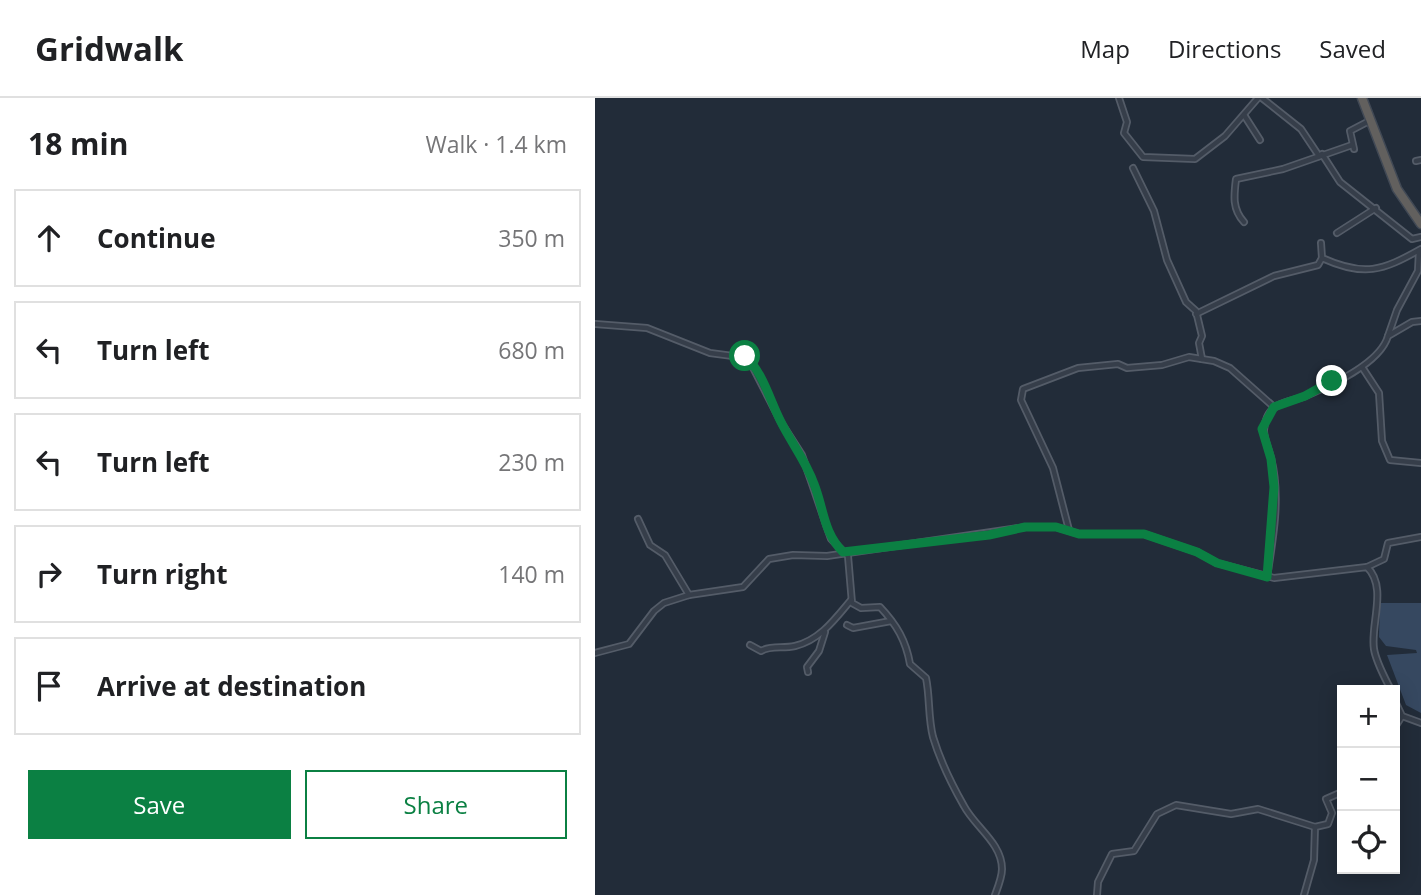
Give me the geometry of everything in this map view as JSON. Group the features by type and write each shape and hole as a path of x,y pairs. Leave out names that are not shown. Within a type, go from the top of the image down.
{"highway":[{"path":"1362,98 1397,189 1421,224"}],"street":[{"path":"1119,98 1126,122 1124,133 1143,157 1195,159 1225,136 1260,98 1301,129 1340,181 1412,239 1421,237"},
{"path":"1244,115 1260,141"},
{"path":"1244,222 1238,215 1233,198 1236,179 1283,169 1320,155 1353,147 1350,131 1372,120"},
{"path":"1133,169 1154,211 1167,260 1186,302 1196,314 1202,336 1199,343 1202,359"},
{"path":"1337,233 1376,208"},
{"path":"1196,314 1274,276 1318,265 1322,258 1321,243"},
{"path":"1322,258 1361,272 1388,265 1420,250"},
{"path":"1267,577 1274,487 1271,459 1262,429 1274,407 1305,396 1362,367 1384,349 1397,310 1417,271 1420,250"},
{"path":"1388,336 1412,322 1421,321"},
{"path":"595,324 647,328 711,353 748,358 782,424 802,455 819,496 823,520 831,539 848,556 851,599 855,607 880,607 907,643 909,664 926,678 933,736 963,806 979,832 992,840 1001,861 1002,870 995,895"},
{"path":"1069,530 1053,468 1021,400 1023,389 1078,368 1118,364 1127,368 1162,365 1189,357 1230,368 1274,407"},
{"path":"1362,367 1380,393 1382,440 1390,460 1421,463"},
{"path":"638,519 650,545 665,555 689,595"},
{"path":"595,653 629,644 654,611 664,603 689,595 743,587 769,559 989,535 1025,527 1069,530 1079,534 1144,534 1197,552 1217,563 1267,577 1285,579 1325,570 1367,568 1384,559 1388,543 1421,537"},
{"path":"1367,568 1374,578 1376,596 1374,648 1389,685"},
{"path":"808,672 807,667 819,651 825,632 851,599"},
{"path":"847,625 853,628 891,621"},
{"path":"750,645 761,652 767,648 785,648 825,632"},
{"path":"1400,712 1402,716 1421,723"},
{"path":"1097,895 1098,882 1112,853 1134,851 1157,814 1167,807 1177,805 1231,814 1258,809 1315,827 1328,824 1332,813 1326,799 1337,794"},
{"path":"1304,895 1314,860 1315,827"}],"water":[{"path":"1380,603 1421,603 1421,713 1406,705 1387,655 1417,653 1416,650 1386,646 1379,637"}],"route":[{"path":"745,356 764,385 792,442 802,455 819,496 823,520 831,539 843,552 925,544 1025,527 1056,527 1079,534 1144,534 1197,552 1217,563 1267,577 1274,516 1274,487 1271,459 1262,429 1274,407 1305,396 1332,381"}]}
